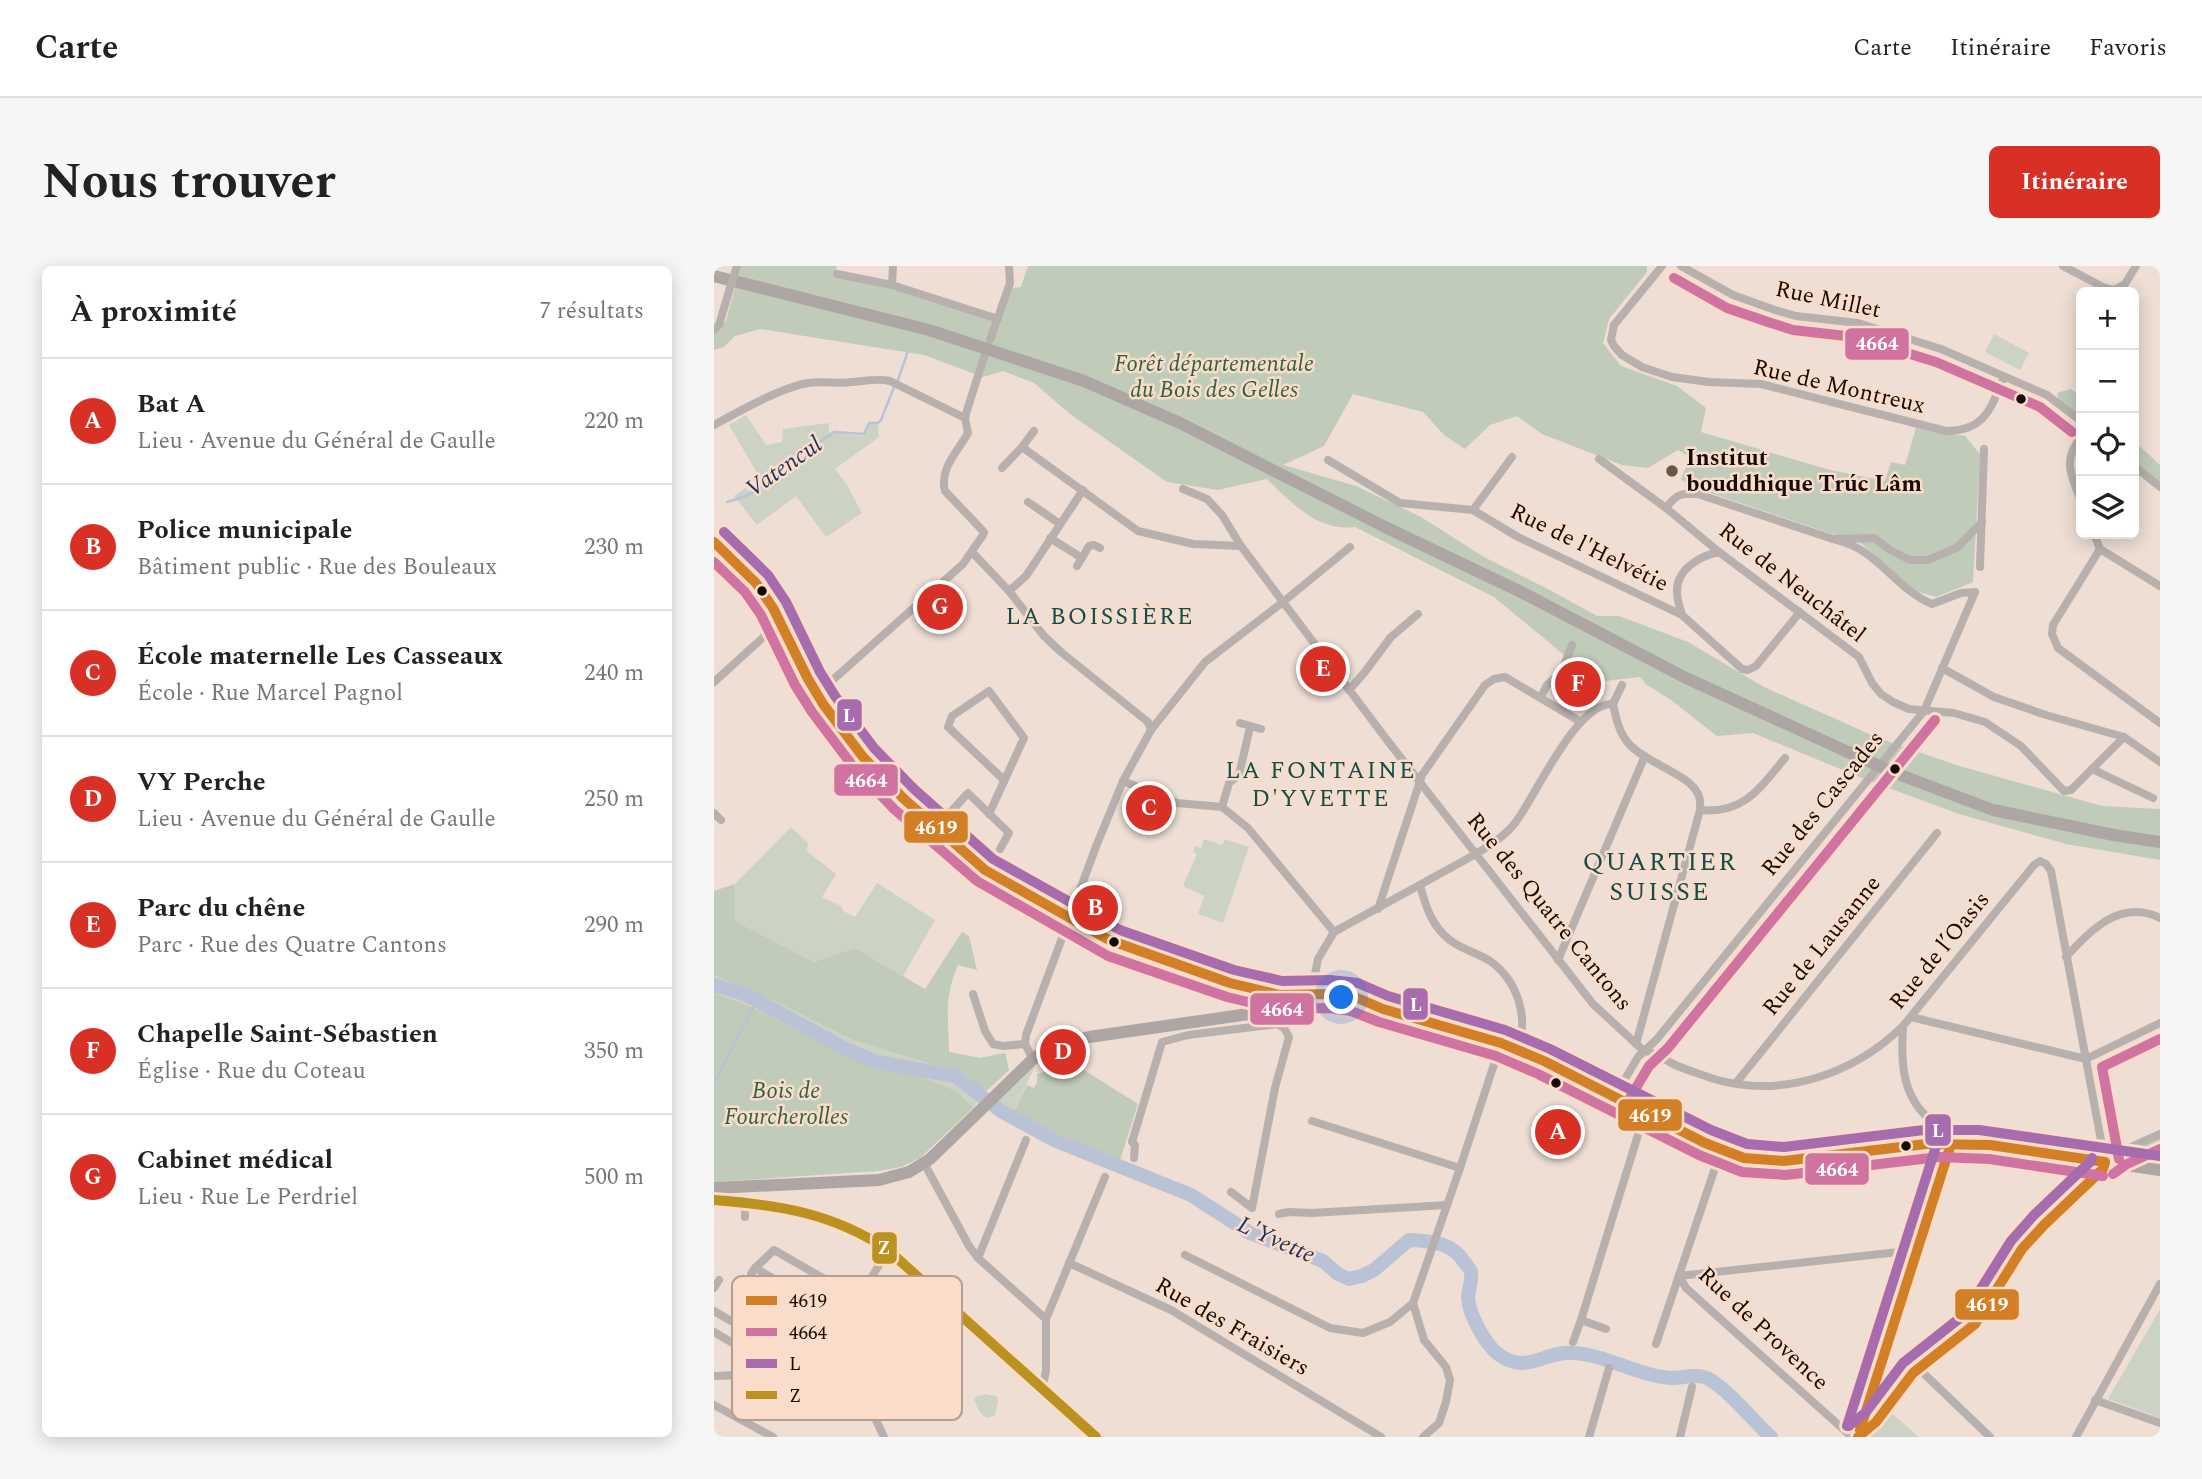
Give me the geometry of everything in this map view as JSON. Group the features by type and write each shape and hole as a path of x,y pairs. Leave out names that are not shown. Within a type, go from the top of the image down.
{"main road":[{"path":"714,276 929,330 1084,381 1180,423 1385,527 1519,591 1686,678 1895,773 1993,810 2160,842"},
{"path":"714,1188 879,1180 902,1175 924,1163 1033,1059 1045,1051 1073,1040 1187,1029 1274,1010 1289,1001 1383,1009 1500,1043 1615,1096 1721,1150 1744,1158 1784,1161 1926,1144 1990,1145 2160,1170"},
{"path":"2125,1165 2160,1177"}],"street":[{"path":"714,330 719,326 737,266"},
{"path":"892,285 893,266"},
{"path":"990,340 1010,283 1009,266"},
{"name":"Rue Millet","path":"1681,266 1732,295 1758,304 1796,316 1866,325 1941,349 2047,395 2076,417"},
{"path":"2063,266 2112,290 2126,284 2136,266"},
{"name":"Rue de Montreux","path":"1661,267 1614,325 1611,340 1622,355 1659,374 1686,380 1760,384 1946,431 1965,429 1987,415 2004,377"},
{"path":"837,274 892,285 998,319"},
{"path":"817,694 962,564 983,535 984,532 945,491 943,484 946,469 968,433 965,418 985,354"},
{"path":"714,425 799,385 880,379 890,381 965,418"},
{"path":"1002,468 1034,431"},
{"path":"2076,444 2069,464 2076,488"},
{"path":"1022,447 1128,524 1147,534 1193,544 1241,546"},
{"path":"1980,567 1984,449"},
{"path":"1473,510 1512,457"},
{"name":"Rue de Neuchâtel","path":"1599,459 1859,657 1872,683 1881,694 1893,702 1909,709 1954,713 1985,722 2021,746 2064,791 2071,790 2124,737"},
{"name":"Rue de l'Helvétie","path":"1328,460 1400,503 1473,510 1518,537 1682,615 1742,669 1748,670 1756,666 1800,612"},
{"path":"2139,470 2160,486"},
{"name":"Rue des Quatre Cantons","path":"1183,489 1207,499 1222,515 1241,546 1349,690 1558,960 1593,1004 1644,1051 1717,1080 1787,1084 1831,1074 1853,1064 1903,1026"},
{"path":"1009,591 1026,576 1083,490"},
{"path":"1666,508 1672,499 1681,494 1698,494 1833,539 1874,538 1910,560 1928,560 1958,547 1982,522"},
{"path":"1028,502 1060,524"},
{"path":"1050,538 1079,562 1089,546 1100,548"},
{"name":"Rue des Cascades","path":"1615,1096 1637,1057 1657,1039 1924,711 1975,592 1961,593 1932,604 1917,598 1864,552 1851,544 1833,539"},
{"path":"2096,539 2100,549 2160,586"},
{"path":"714,542 756,583 780,622 817,694 863,757 929,823 985,870 1120,945 1219,980 1271,993 1289,1001 1311,994 1329,994 1355,997 1383,1009"},
{"path":"1033,1059 1025,1044 1026,1035 1068,918 1123,781 1151,730 1205,662 1350,547"},
{"path":"2100,549 2053,625 2053,639 2058,648 2160,723"},
{"path":"972,552 1009,591 1044,636 1147,722 1151,730"},
{"path":"1682,615 1677,593 1679,579 1697,560 1718,552"},
{"path":"1349,690 1391,637 1418,614"},
{"path":"714,682 780,622"},
{"path":"1541,697 1547,685 1561,673 1572,645"},
{"path":"1942,668 1994,697 2124,737 2160,762"},
{"path":"1378,909 1419,782 1485,685 1494,679 1505,677 1581,722"},
{"path":"1622,685 1613,704 1617,723 1627,742 1644,758 1691,783 1700,796 1700,810 1636,1044"},
{"path":"989,814 1024,738 989,691 952,716 948,727 1004,780"},
{"path":"1311,994 1318,959 1334,932 1498,839 1526,808 1568,737 1592,711 1605,704 1613,704"},
{"path":"1240,723 1261,729"},
{"path":"1222,807 1229,783 1239,775 1250,727"},
{"path":"1558,960 1644,758"},
{"path":"1700,810 1720,812 1737,805 1757,791 1785,758"},
{"path":"2092,769 2153,798"},
{"path":"1123,781 1177,803 1222,807 1248,828 1334,932"},
{"path":"948,815 968,793 1009,833 1000,849"},
{"path":"714,813 721,820"},
{"name":"Rue de Lausanne","path":"1736,1083 1937,833"},
{"path":"985,870 994,858"},
{"name":"Rue de l’Oasis","path":"1951,1144 1947,1133 1924,1114 1912,1097 1901,1058 1903,1026 2034,865 2040,862 2046,864 2051,871 2066,957"},
{"path":"1420,885 1426,908 1443,935 1490,961 1511,984 1522,1017 1523,1029 1517,1049"},
{"path":"1856,1437 1876,1422 1919,1368 1975,1324 2022,1249 2103,1169 2105,1162 2066,957 2083,938 2104,922 2127,911 2147,912 2160,919"},
{"path":"1271,993 1274,1010"},
{"path":"973,994 985,1031 993,1044 1025,1044"},
{"path":"1911,1017 2086,1059 2160,1023"},
{"path":"1134,1158 1135,1145 1132,1142 1162,1042 1187,1029 1277,1024 1284,1028 1289,1037 1275,1088 1252,1208 1231,1192"},
{"path":"1185,1255 1330,1328 1363,1333 1390,1322 1413,1303 1500,1043"},
{"path":"1573,1342 1638,1135 1648,1114"},
{"path":"1312,1121 1460,1168"},
{"path":"2105,1162 2120,1152 2160,1134"},
{"path":"978,1258 1026,1140"},
{"path":"1856,1437 1862,1426 1951,1144"},
{"path":"1656,1344 1721,1150"},
{"path":"924,1163 978,1258 1046,1319"},
{"path":"1042,1389 1046,1371 1046,1319 1105,1177"},
{"path":"714,1200 782,1206 823,1217 866,1234 917,1276"},
{"path":"745,1202 745,1217"},
{"path":"1279,1214 1447,1205"},
{"path":"752,1276 755,1268 774,1250 819,1276"},
{"path":"872,1276 888,1250"},
{"path":"1679,1276 1917,1250"},
{"name":"Rue des Fraisiers","path":"1069,1263 1171,1310 1369,1434 1381,1437"},
{"path":"755,1268 769,1276"},
{"name":"Rue de Provence","path":"1679,1276 1686,1288 1856,1437"},
{"path":"2076,1437 2160,1283"},
{"path":"1413,1303 1424,1340 1446,1367 1450,1380 1439,1423 1423,1437"},
{"path":"714,1311 732,1322"},
{"path":"962,1316 1096,1437"},
{"path":"1581,1320 1606,1329"},
{"path":"714,1332 732,1343"},
{"path":"1589,1437 1609,1368"},
{"path":"1919,1368 1990,1437"},
{"path":"714,1376 732,1375"},
{"path":"1680,1437 1692,1387"},
{"path":"2095,1399 2160,1423"},
{"path":"714,1405 732,1415"},
{"path":"742,1420 773,1437"},
{"path":"876,1420 884,1437"}],"green space":[{"name":"Forêt départementale du Bois des Gelles","path":"741,266 837,266 834,276 900,291 998,322 1012,288 1021,287 1028,266 1647,266 1647,272 1609,319 1603,343 1621,366 1677,386 1706,408 1701,432 1830,470 1885,481 1891,462 1905,465 1916,428 1965,436 1980,454 1973,582 1936,597 1912,590 1862,544 1690,486 1681,479 1690,457 1678,450 1648,468 1622,465 1542,434 1517,416 1490,425 1465,449 1444,435 1423,412 1353,394 1324,446 1283,465 1356,486 1421,517 1484,557 1597,616 1619,616 1688,642 1764,687 1876,737 1956,765 2102,806 2160,809 2160,860 2066,844 1959,814 1753,733 1717,736 1640,677 1597,682 1494,597 1355,527 1329,525 1317,520 1296,506 1267,479 1218,490 1167,482 1070,414 1034,383 1003,371 983,377 924,355 760,329 735,336 724,347 714,350 714,333 726,321"},
{"path":"1994,334 2029,353 2020,370 1985,352"},
{"path":"2071,389 2076,393 2076,414 2058,399 2057,393"},
{"path":"746,415 766,445 782,442 783,429 829,423 829,433 864,436 870,424 878,424 879,437 835,469 862,513 826,537 796,496 757,525 734,496 745,488 749,491 762,481 729,425"},
{"path":"2139,446 2160,465 2160,484 2139,467"},
{"path":"791,827 808,843 807,851 836,874 822,897 841,906 843,911 855,917 877,883 935,920 903,976 855,948 814,962 735,921 735,884"},
{"path":"1204,839 1222,845 1225,839 1249,847 1223,923 1198,914 1204,896 1183,886 1197,854 1193,852 1195,846 1201,848"},
{"path":"735,884 735,921 814,962 855,948 925,989 962,932 969,936 977,970 958,965 948,1008 949,1052 980,1058 1005,1053 1009,1070 984,1093 938,1066 853,1040 769,998 714,975 714,891"},
{"path":"714,949 947,998 949,1052 980,1058 1005,1053 1009,1070 984,1093 973,1108 958,1092 920,1076 876,1068 754,1008 714,993"},
{"name":"Bois de Fourcherolles","path":"714,993 754,1008 876,1068 920,1076 958,1092 973,1108 920,1158 901,1167 879,1171 714,1182"},
{"path":"1036,1064 1012,1115 994,1103"},
{"path":"1074,1064 1138,1104 1120,1160 1012,1115 1027,1085 1034,1088 1037,1074"},
{"path":"2160,1138 2160,1161 2129,1157 2127,1152"},
{"path":"2160,1309 2160,1418 2108,1399"},
{"path":"985,1394 997,1396 995,1415 991,1417 982,1414 974,1400 975,1397"},
{"path":"1888,1410 1919,1437 1865,1437"}],"waterway":[{"name":"Vatencul","path":"898,380 908,351"},
{"name":"Vatencul","path":"727,502 753,492 764,484 773,472 802,458 834,432 864,434 869,423 878,423 881,420 894,387"},
{"name":"L'Yvette","path":"714,985 745,994 842,1047 876,1062 955,1076 1001,1111 1054,1140 1191,1195 1250,1233 1323,1261 1338,1274 1349,1279 1374,1270 1409,1240 1433,1242 1448,1247 1460,1256 1471,1271 1468,1298 1478,1328 1493,1349 1508,1360 1527,1363 1554,1355 1574,1353 1598,1357 1659,1376 1704,1377 1726,1391 1771,1437"},
{"path":"714,1084 757,1000"}],"transit line":[{"name":"4664","path":"1674,278 1727,308 1771,323 1793,330 1855,337 1936,362 2040,407 2072,432"},
{"name":"L","path":"724,532 768,575 786,602 820,672 835,696 874,748 914,789 993,859 1120,930 1234,970 1282,981 1330,980 1358,983 1388,996 1505,1030 1550,1049 1711,1130 1747,1144 1784,1147 1924,1130 1979,1130 2160,1156"},
{"name":"4619","path":"714,542 756,583 773,608 823,704 863,757 904,799 985,870 1109,940 1230,983 1280,995 1330,994 1355,997 1383,1009 1501,1043 1544,1061 1705,1143 1744,1158 1784,1161 1926,1144 1951,1144"},
{"name":"4664","path":"714,562 745,592 761,615 795,685 812,712 852,765 894,809 977,881 1108,956 1227,997 1278,1009 1329,1008 1351,1011 1379,1022 1496,1056 1538,1074 1699,1155 1742,1172 1786,1175 1939,1157 1989,1159 2103,1176"},
{"name":"4664","path":"1627,1103 1649,1066 1668,1048 1935,720"},
{"name":"4664","path":"2119,1159 2102,1067 2160,1039"},
{"name":"L","path":"1847,1426 1938,1140"},
{"name":"4619","path":"1930,1144 1990,1145 2105,1162"},
{"name":"4619","path":"1860,1430 1951,1144"},
{"name":"4664","path":"2113,1174 2127,1164 2160,1149"},
{"name":"L","path":"1849,1426 1866,1412 1903,1363 1965,1314 2011,1241 2092,1158"},
{"name":"4619","path":"1858,1437 1876,1422 1913,1373 1975,1324 2022,1249 2103,1169 2105,1162"},
{"name":"Z","path":"714,1200 783,1208 826,1219 847,1227 888,1250 917,1276"},
{"name":"Z","path":"962,1317 1096,1437"}],"place":[{"name":"Institut bouddhique Trúc Lâm","path":"1672,471"},
{"name":"Cabinet médical","path":"940,607"},
{"name":"Parc du chêne","path":"1323,669"},
{"name":"Chapelle Saint-Sébastien","path":"1578,684"},
{"name":"École maternelle Les Casseaux","path":"1149,808"},
{"name":"Police municipale","path":"1095,908"},
{"name":"VY Perche","path":"1063,1052"},
{"name":"Bat A","path":"1558,1132"}],"district":[{"name":"LA BOISSIÈRE","path":"1100,617"},
{"name":"LA FONTAINE D'YVETTE","path":"1321,785"},
{"name":"QUARTIER SUISSE","path":"1660,877"}]}
